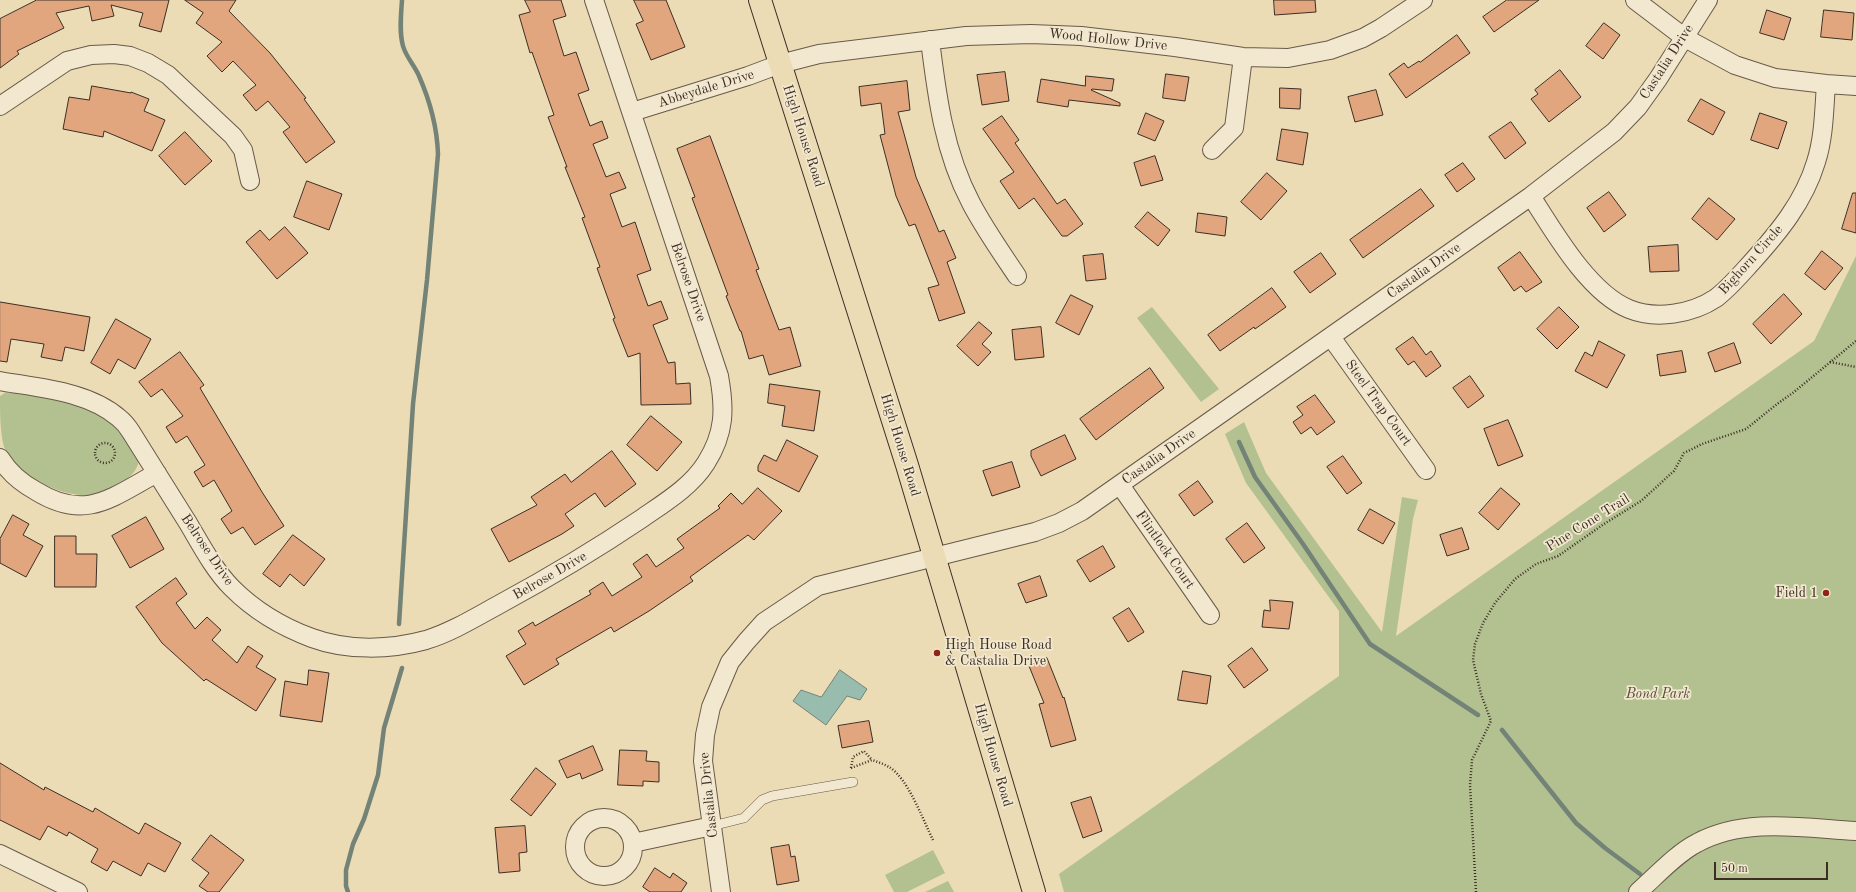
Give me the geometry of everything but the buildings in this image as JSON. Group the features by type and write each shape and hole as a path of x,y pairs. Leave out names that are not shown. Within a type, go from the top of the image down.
{"main road":[{"name":"High House Road","path":"760,0 934,557 1034,892"}],"street":[{"name":"Belrose Drive","path":"0,381 72,395 90,401 120,418 132,432 216,568 230,586 273,620 313,638 345,646 361,647 407,644 426,640 457,627 564,569 596,549 686,486 706,464 716,446 723,422 723,402 719,376 594,0"},
{"name":"Wood Hollow Drive","path":"780,64 819,54 930,40 1000,34 1074,36 1175,47 1243,57 1288,58 1330,50 1363,38 1423,0"},
{"path":"1635,0 1685,38 1735,65 1775,78 1856,86"},
{"name":"Castalia Drive","path":"721,892 703,761 705,734 711,707 728,668 746,642 764,622 818,586 1028,534 1059,523 1082,511 1531,196 1619,127 1638,107 1685,38 1708,0"},
{"path":"930,40 938,104 945,137 952,160 971,203 1017,276"},
{"path":"0,106 67,61 91,55 114,54 130,56 148,63 168,75 233,136 243,150 250,181"},
{"path":"1212,150 1234,128 1243,57"},
{"name":"Abbeydale Drive","path":"632,112 748,76 780,64"},
{"name":"Bighorn Circle","path":"1531,196 1583,272 1601,292 1630,309 1667,314 1683,312 1716,298 1735,281 1776,235 1791,214 1808,184 1821,144 1826,84"},
{"name":"Steel Trap Court","path":"1331,337 1426,470"},
{"path":"0,458 12,474 26,486 55,501 72,506 97,504 111,499 157,473"},
{"name":"Flintlock Court","path":"1120,484 1210,615"},
{"path":"634,843 712,826"},
{"path":"1638,892 1664,868 1696,843 1721,832 1760,826 1856,831"},
{"path":"0,854 78,892"}],"lane":[{"path":"712,826 744,818 762,800 772,796 853,782"}],"path":[{"name":"Pine Cone Trail","path":"1476,892 1470,785 1472,760 1491,721 1481,694 1473,660 1475,644 1480,630 1495,603 1515,579 1536,564 1558,556 1604,524 1641,501 1674,471 1684,453 1702,444 1746,430 1856,341"},
{"path":"1830,362 1856,367"},
{"path":"107,443 114,448 115,455 110,462 103,463 96,459 95,451 99,444 107,443"},
{"path":"853,782 851,768 853,757 864,750 872,760 890,767 898,774 907,788 933,840"},
{"path":"851,768 872,760"}],"green space":[{"name":"Bond Park","path":"1856,256 1856,892 1064,892 1059,874 1339,676 1339,611 1246,483 1225,434 1244,422 1266,473 1382,632 1402,497 1418,500 1413,519 1396,636 1814,341"},
{"path":"1152,307 1219,389 1201,402 1137,318"},
{"path":"12,391 71,401 90,408 122,431 139,461 136,469 129,477 106,491 99,494 86,495 72,494 58,490 32,477 20,468 4,447 0,422 0,396 6,392"},
{"path":"933,850 945,873 907,892 894,892 885,875"},
{"path":"948,881 954,892 925,892"}],"shaded area":[{"path":"840,670 867,689 860,700 847,696 826,725 793,701 801,690 821,697"}],"waterway":[{"path":"399,624 413,404 427,280 438,154 430,104 419,76 403,46 401,29 402,0"},
{"path":"1239,442 1255,477 1303,544 1370,644 1478,715"},
{"path":"348,892 346,886 346,870 353,844 364,819 378,775 384,728 402,668"},
{"path":"1502,730 1576,823 1605,848 1640,874"}],"place":[{"name":"Field 1","path":"1826,593"},
{"name":"High House Road & Castalia Drive","path":"937,653"}]}
